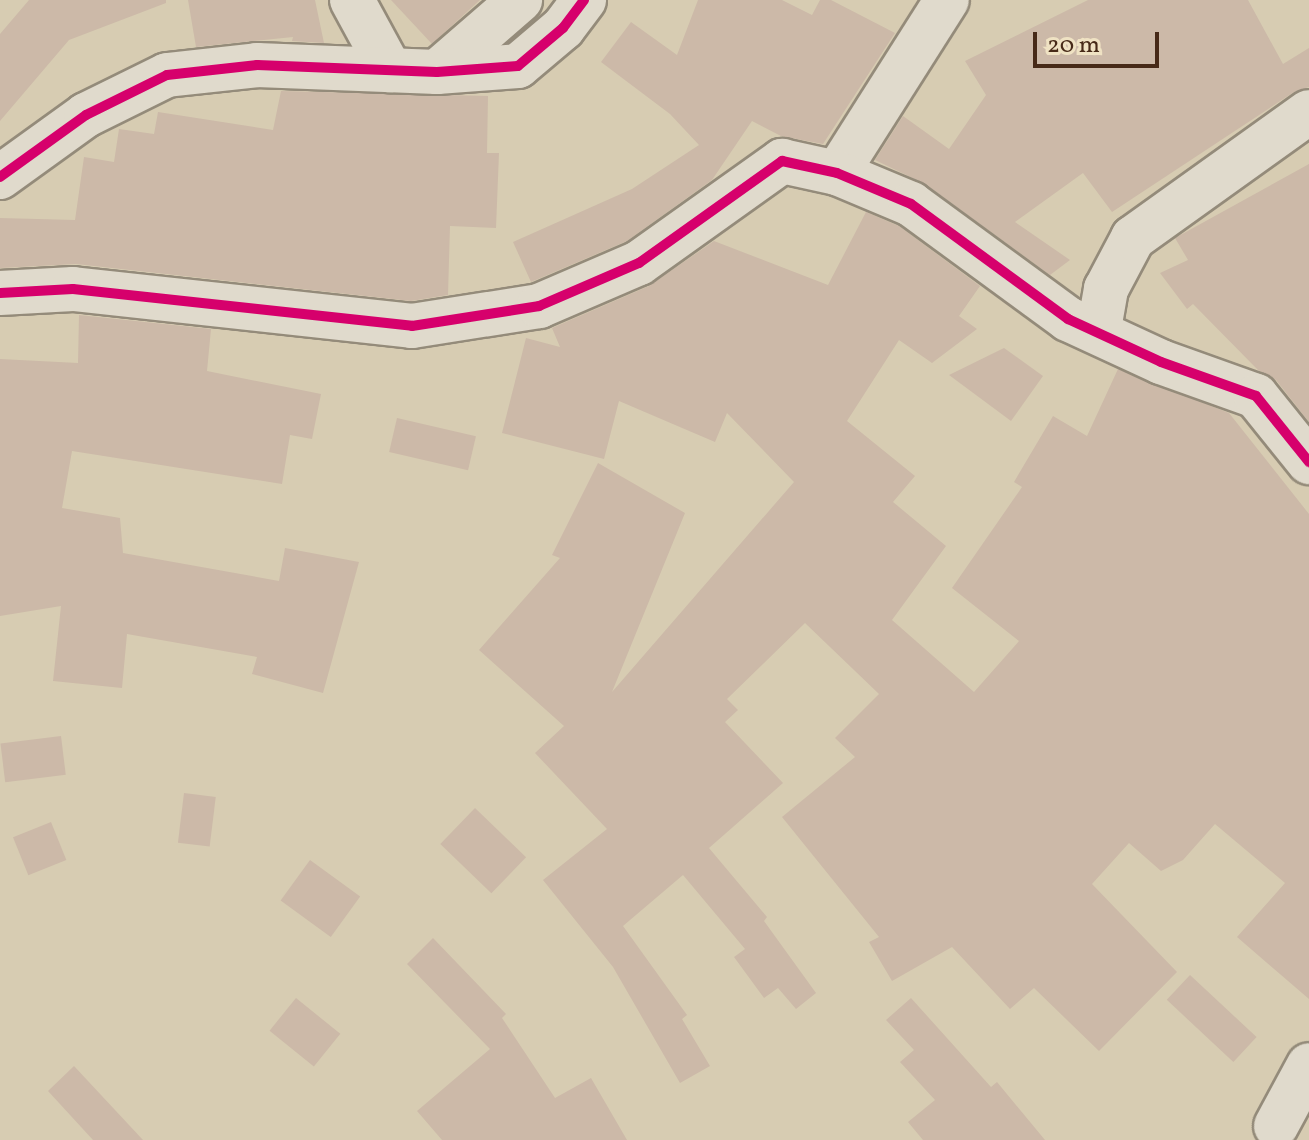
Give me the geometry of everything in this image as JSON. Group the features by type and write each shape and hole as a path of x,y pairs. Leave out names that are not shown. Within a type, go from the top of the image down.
{"street":[{"path":"352,0 390,70"},
{"path":"437,72 520,0"},
{"path":"0,177 86,115 167,75 257,65 437,72 518,66 563,28 584,0"},
{"path":"837,173 947,0"},
{"path":"1099,329 1106,289 1133,238 1309,112"},
{"path":"0,293 73,289 412,326 539,306 639,263 782,161 837,173 911,204 1068,319 1099,329 1161,362 1256,396 1309,462"},
{"path":"1276,1126 1309,1065"}],"building":[{"path":"29,0 166,0 166,3 69,40 0,121 0,34"},
{"path":"188,0 315,0 324,43 292,41 293,37 196,47"},
{"path":"391,0 480,0 432,44"},
{"path":"698,0 782,0 812,15 820,0 831,0 895,33 823,144 781,136 752,121 712,180 627,241 531,282 513,242 632,189 699,145 670,114 601,62 631,22 677,55"},
{"path":"1088,0 1248,0 1283,64 1309,48 1309,87 1294,92 1112,212 1083,173 1015,222 1070,260 1050,275 925,184 875,160 903,116 949,149 986,95 965,61"},
{"path":"281,91 488,96 487,153 499,153 496,228 450,226 448,295 411,301 76,264 0,268 0,218 75,220 84,157 114,162 119,129 154,134 158,112 273,130"},
{"path":"1309,164 1309,422 1276,380 1258,370 1193,304 1187,309 1160,273 1188,260 1175,238"},
{"path":"866,212 899,226 980,286 959,316 977,329 932,363 899,340 847,421 915,476 893,502 946,546 892,620 974,692 1019,641 952,588 1022,487 1014,482 1053,416 1087,436 1118,369 1229,413 1309,514 1309,999 1237,937 1285,883 1215,824 1183,860 1161,871 1129,843 1092,884 1177,972 1099,1051 1034,988 1010,1009 952,947 892,981 869,942 879,937 782,817 855,757 835,738 879,694 805,623 727,699 738,710 725,722 783,783 709,848 767,917 764,921 816,993 796,1009 778,988 764,998 734,957 745,949 683,875 623,926 687,1015 682,1019 710,1066 680,1083 613,967 543,880 607,829 535,753 564,726 479,650 560,558 552,555 598,463 685,513 612,692 794,482 727,413 715,442 619,401 604,459 502,433 526,338 560,347 552,328 649,286 714,241 828,285"},
{"path":"79,315 211,329 207,371 321,394 312,439 290,435 282,484 72,451 62,508 120,518 123,553 279,581 285,548 359,562 323,693 252,674 257,657 127,634 122,688 53,681 61,606 0,616 0,359 78,363"},
{"path":"1004,348 1043,376 1011,421 949,375"},
{"path":"397,418 476,436 468,470 389,452"},
{"path":"61,736 66,775 5,782 0,743"},
{"path":"184,793 216,797 210,847 178,843"},
{"path":"475,808 526,857 491,893 440,844"},
{"path":"51,822 66,860 28,875 13,837"},
{"path":"310,860 360,896 331,937 281,900"},
{"path":"433,938 506,1014 502,1018 555,1098 591,1078 627,1140 442,1140 417,1111 490,1049 407,964"},
{"path":"1190,975 1257,1037 1233,1062 1167,1000"},
{"path":"296,998 340,1034 314,1067 270,1031"},
{"path":"911,998 991,1087 997,1082 1045,1140 923,1140 908,1122 935,1100 900,1062 914,1050 886,1020"},
{"path":"74,1066 143,1140 93,1140 48,1091"}],"cycle path":[{"path":"0,177 86,115 167,75 257,65 437,72 518,66 563,28 584,0"},
{"path":"0,293 73,289 412,326 539,306 639,263 782,161 837,173 911,204 1068,319 1161,362 1256,396 1309,462"}]}
